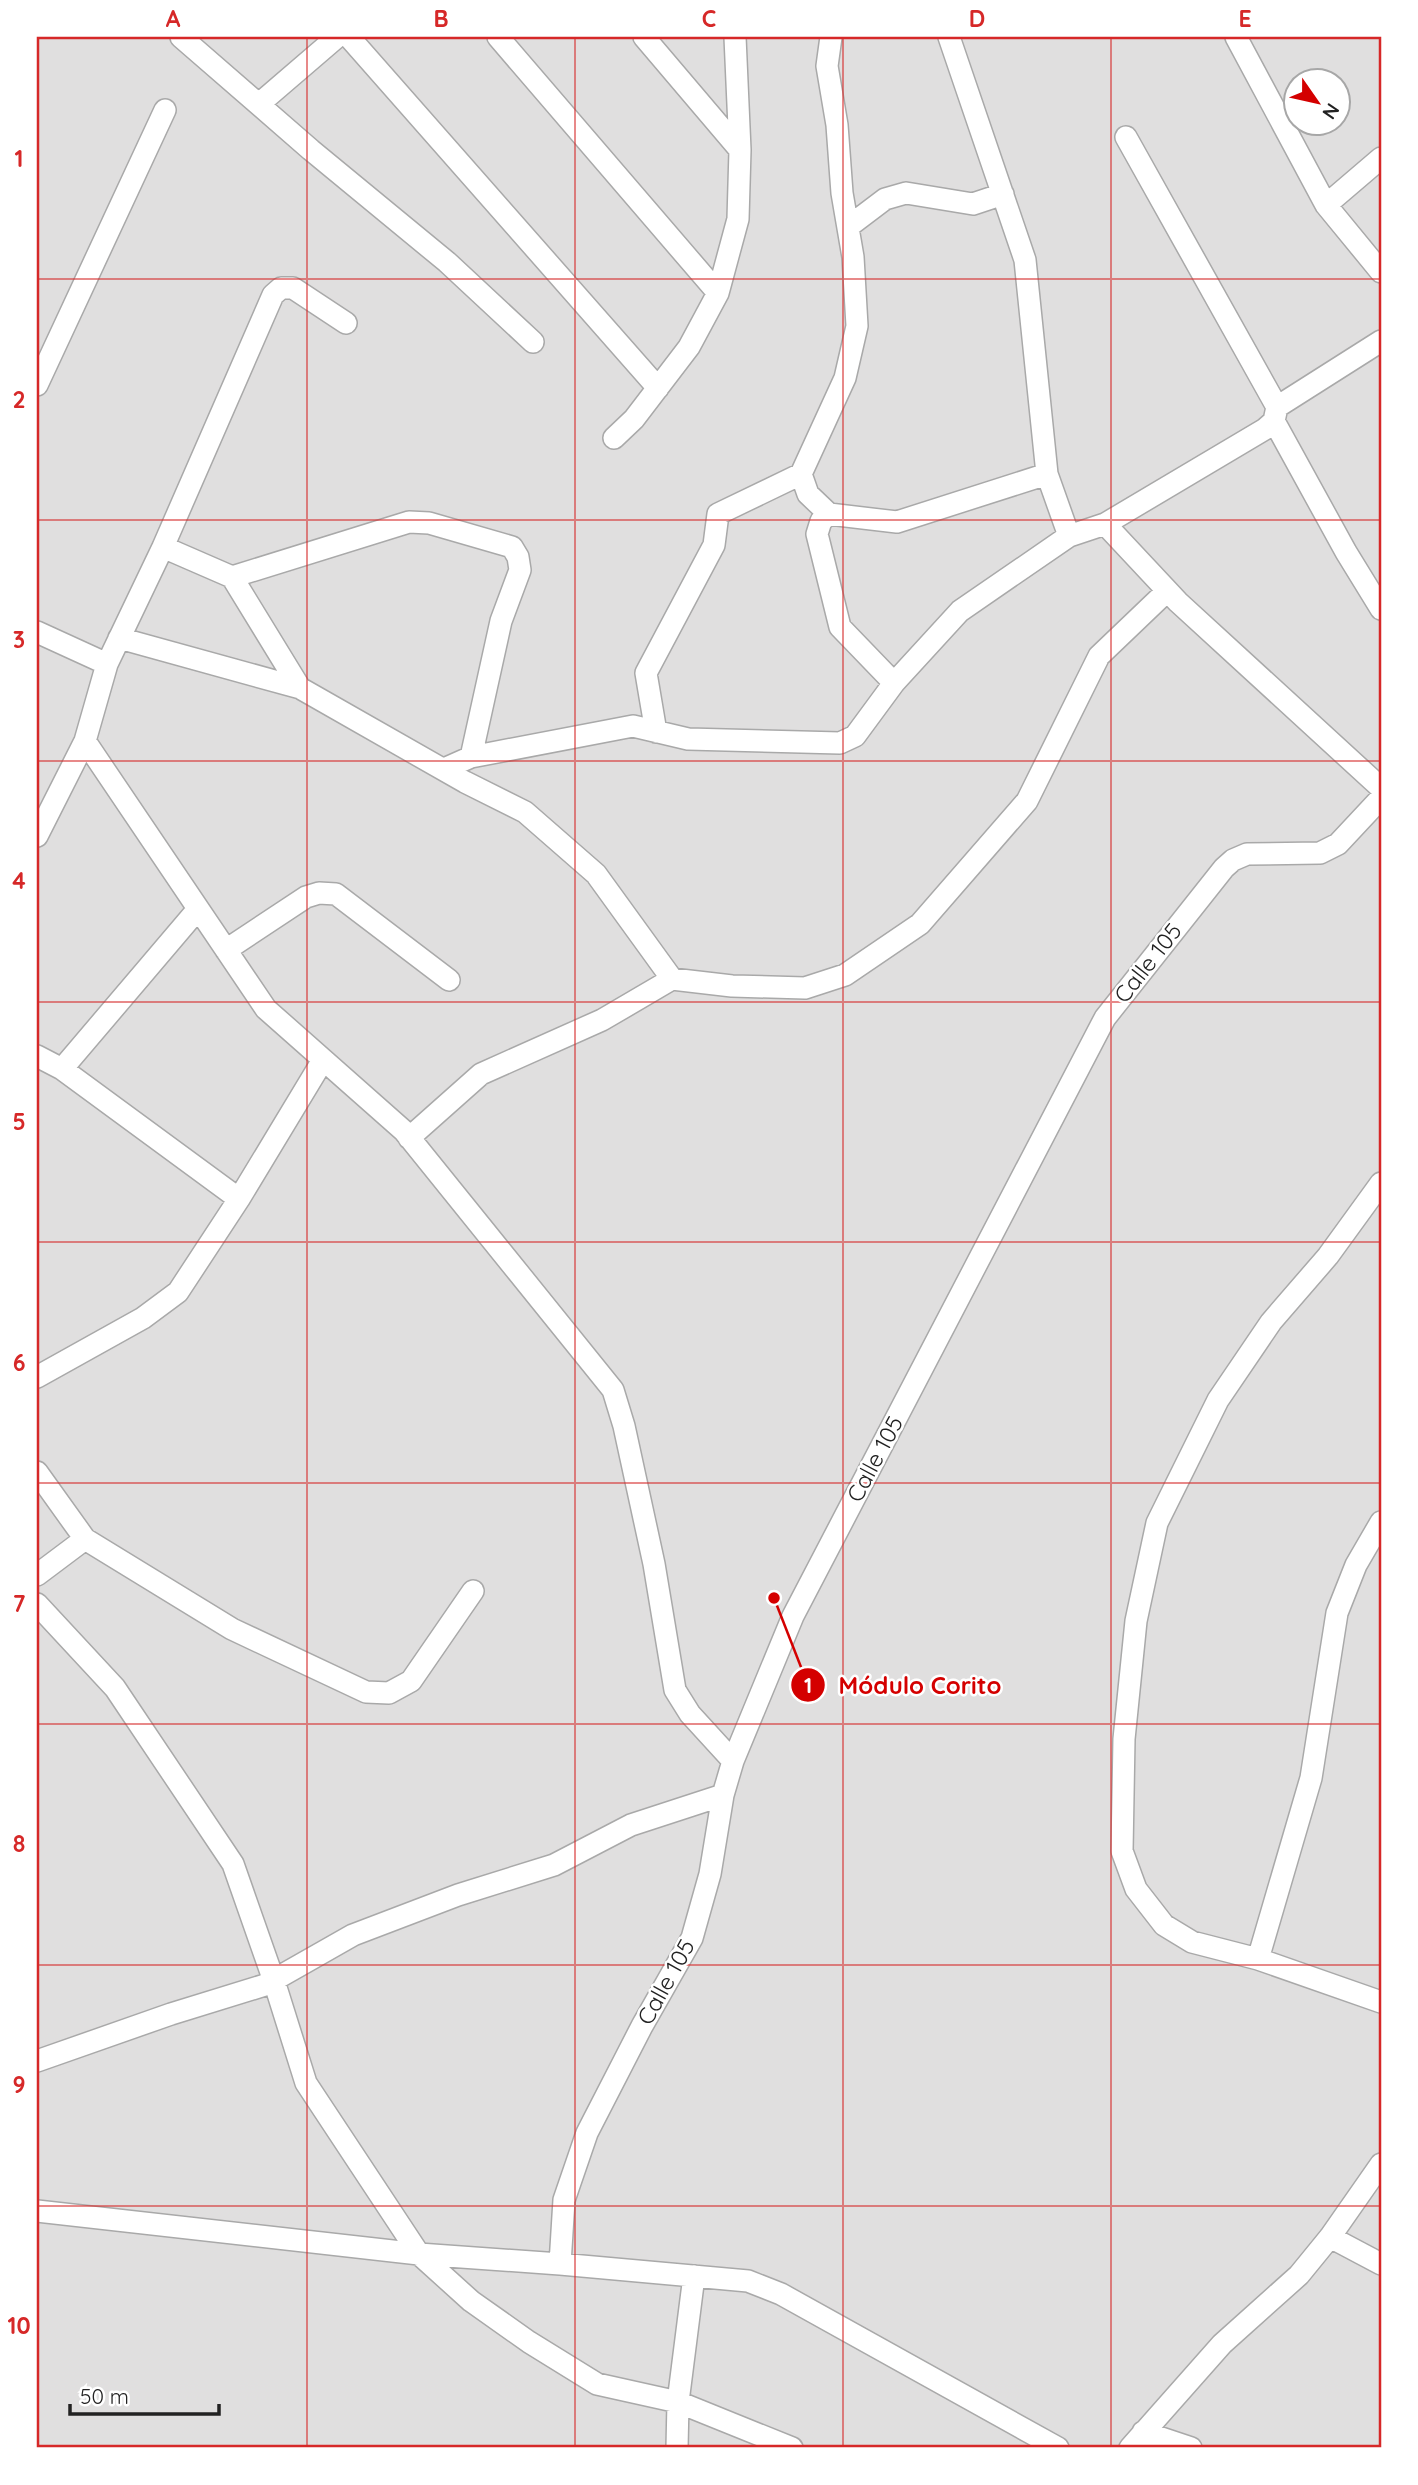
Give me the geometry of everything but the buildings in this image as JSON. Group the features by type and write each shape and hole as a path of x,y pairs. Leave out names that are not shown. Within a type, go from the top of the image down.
{"street":[{"path":"181,37 447,262 533,342"},
{"path":"259,104 337,37"},
{"path":"349,37 658,388"},
{"path":"498,37 718,293"},
{"path":"644,37 740,150"},
{"path":"614,438 634,419 689,347 718,293 738,219 740,150 735,37"},
{"path":"656,732 646,673 714,545 718,514 801,474 845,378 857,326 853,257 842,193 837,125 827,66 831,37"},
{"path":"950,37 1025,260 1046,474 1069,536"},
{"path":"1236,37 1326,205 1381,272"},
{"path":"37,385 166,110"},
{"path":"1126,137 1276,414 1346,552 1381,609"},
{"path":"1326,205 1381,158"},
{"path":"848,227 885,199 906,193 972,204 1003,194"},
{"path":"37,836 85,740 107,664 163,547 273,295 281,288 293,288 346,323"},
{"path":"444,769 471,757 634,726 688,740 840,743 855,736 894,683 960,611 1069,536 1105,524 1265,429 1276,414 1381,341"},
{"path":"801,474 808,494 830,514 897,522 1046,474"},
{"path":"830,514 821,521 817,534 840,627 894,683"},
{"path":"232,577 409,522 429,523 512,547 518,557 520,570 501,621 471,757"},
{"path":"1105,524 1167,591 1381,788"},
{"path":"163,547 232,577 300,688"},
{"path":"409,1138 481,1074 602,1020 672,979 732,986 805,988 845,975 920,924 1027,801 1099,656 1167,591"},
{"path":"37,632 107,664"},
{"path":"119,638 300,688 525,812 596,874 672,979"},
{"path":"85,740 266,1009 409,1138 613,1390 624,1426 654,1564 674,1690 690,1714 733,1761"},
{"name":"Calle 105","path":"560,2264 564,2200 587,2133 642,2025 692,1938 710,1874 723,1794 733,1761 793,1616 1105,1018 1233,860 1247,854 1320,853 1338,844 1381,798"},
{"path":"226,950 306,897 319,893 336,894 449,980"},
{"path":"62,1069 198,909"},
{"path":"37,1056 62,1069 239,1199"},
{"path":"37,1377 143,1318 178,1292 239,1199 323,1060"},
{"path":"1381,1183 1328,1256 1271,1322 1219,1400 1157,1523 1136,1621 1124,1738 1122,1851 1136,1889 1164,1925 1192,1942 1258,1959 1381,2002"},
{"path":"37,1472 85,1539 232,1629 366,1692 389,1693 411,1681 473,1591"},
{"path":"1258,1959 1311,1778 1337,1613 1356,1565 1381,1522"},
{"path":"37,1575 85,1539"},
{"path":"37,1604 115,1688 233,1864 274,1980 306,2083 419,2255 471,2301 528,2342 597,2384 678,2402 792,2448"},
{"path":"37,2061 171,2014 265,1985 353,1935 458,1895 554,1866 631,1825 723,1794"},
{"path":"1137,2440 1222,2344 1299,2275 1331,2237 1381,2164"},
{"path":"37,2211 419,2255 560,2264 748,2281 781,2294 1058,2448"},
{"path":"1331,2237 1381,2264"},
{"path":"677,2448 678,2402 694,2276"},
{"path":"1137,2440 1191,2448"}],"shaded area":[{"path":"37,37 1381,37 1381,2448 37,2448"}],"place":[{"name":"Módulo Corito","path":"774,1598"}]}
